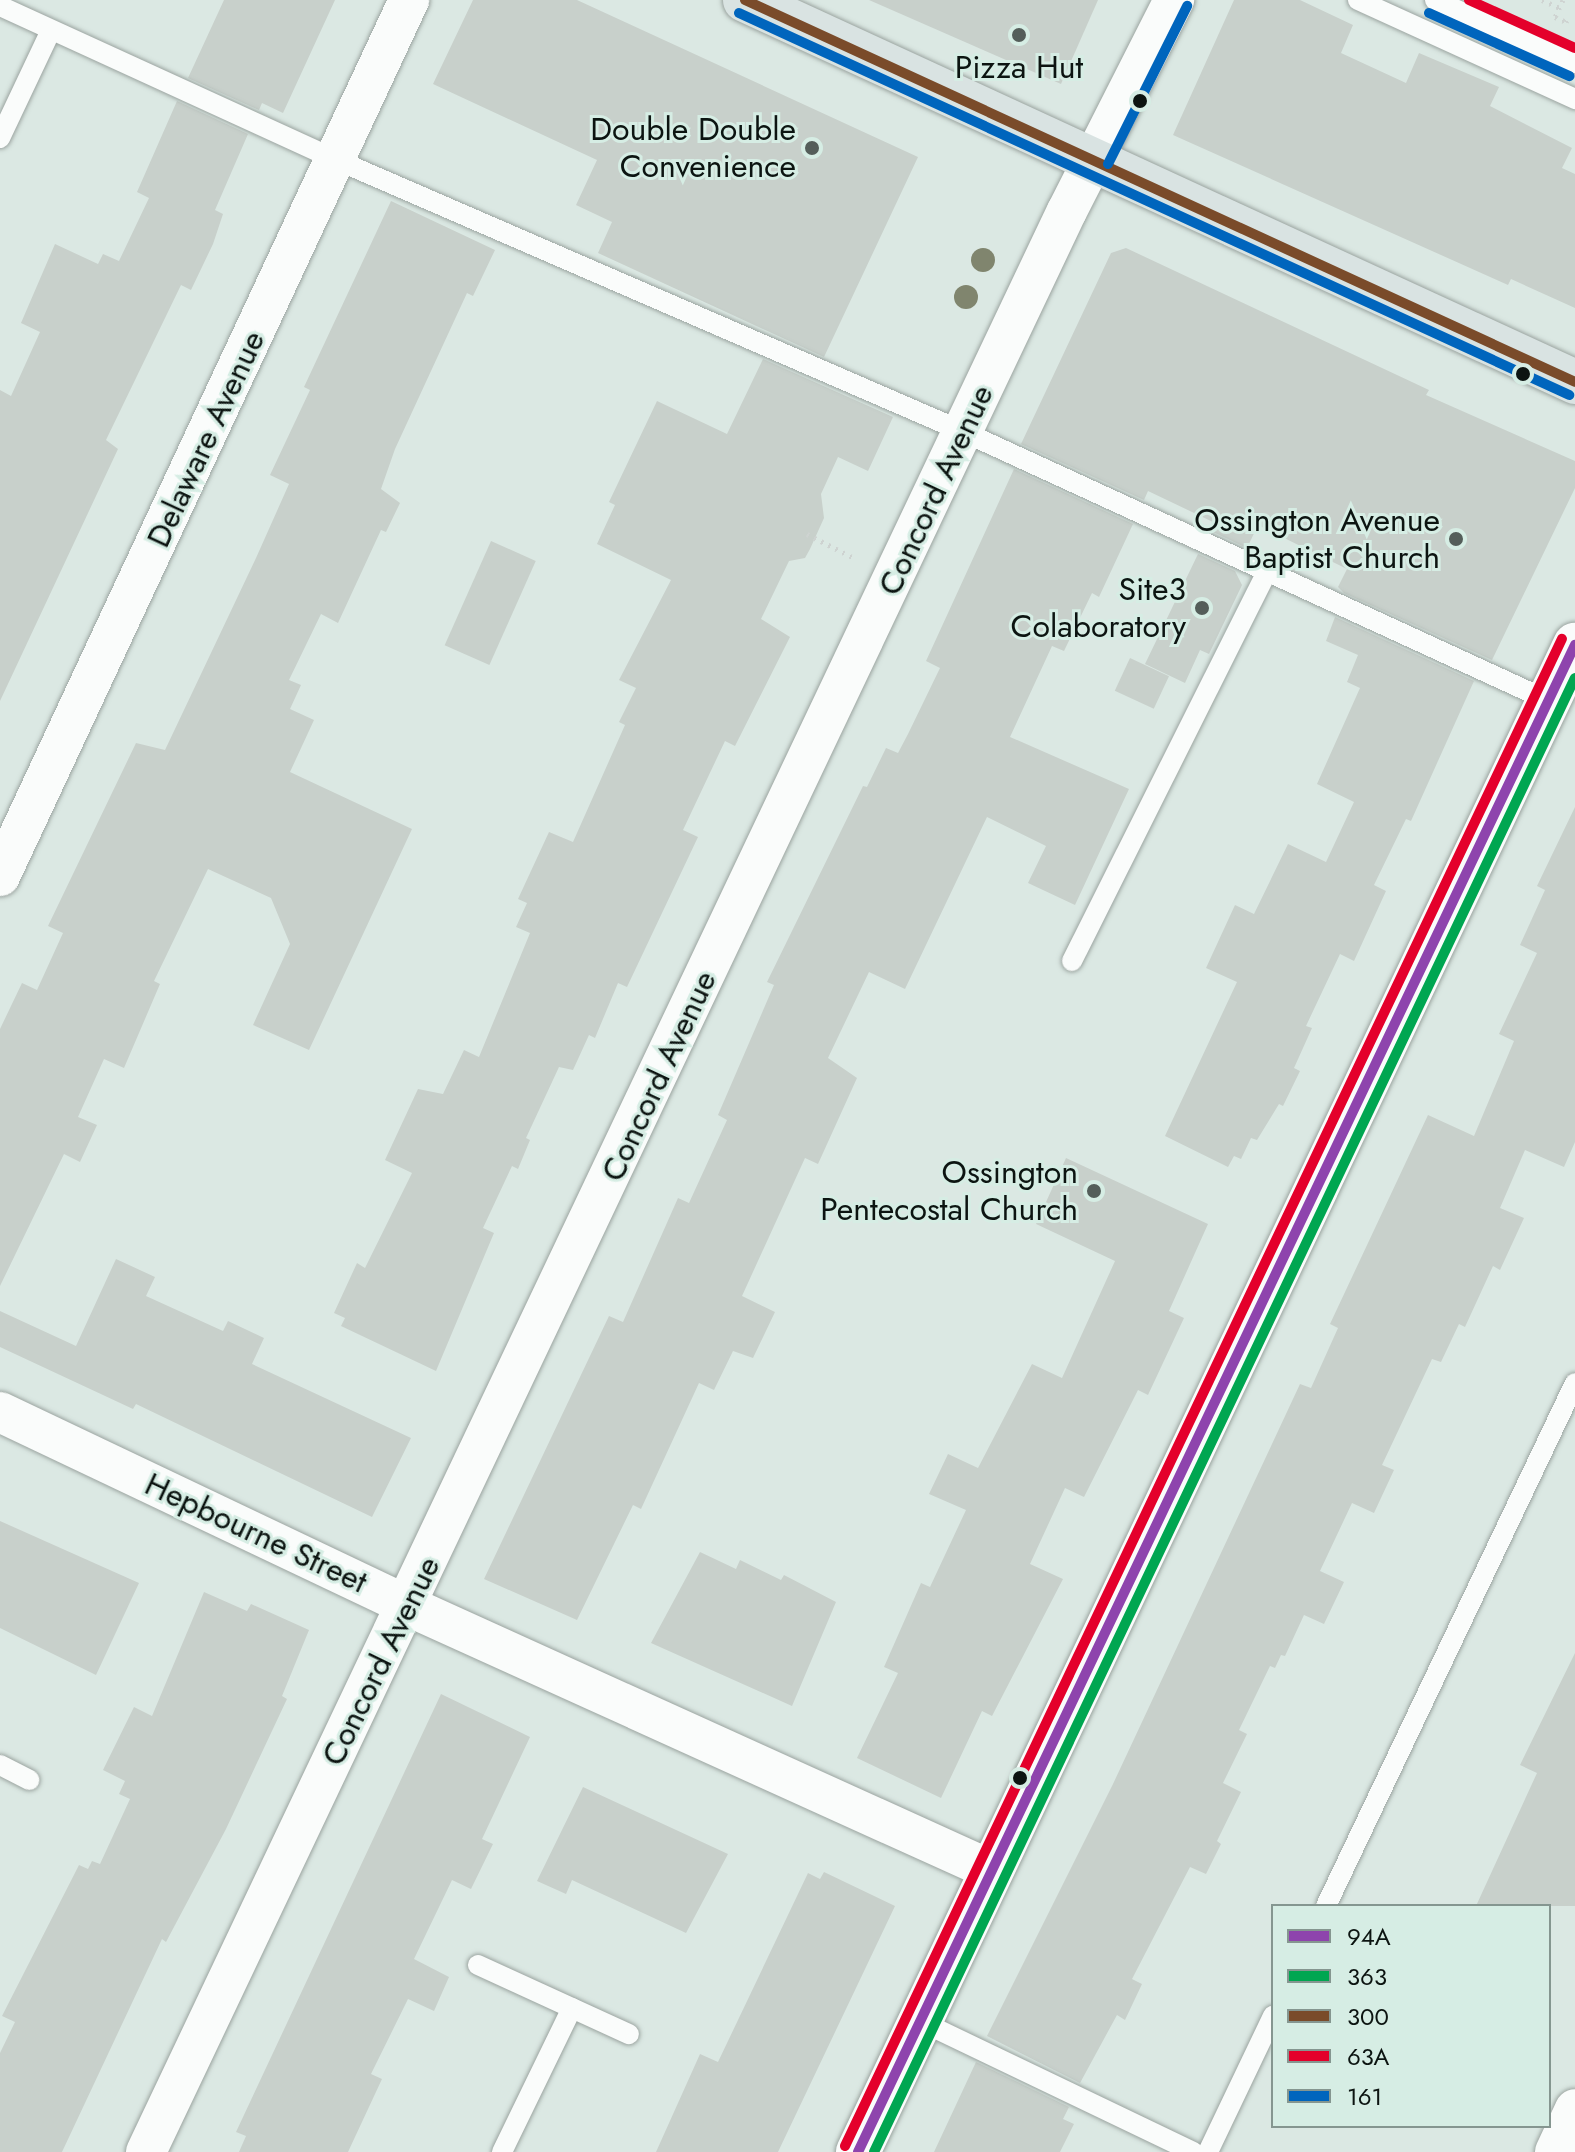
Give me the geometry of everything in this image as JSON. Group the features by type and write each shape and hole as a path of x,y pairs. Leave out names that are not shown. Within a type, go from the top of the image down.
{"main road":[{"path":"745,0 1095,158 1575,382"}],"street":[{"name":"Delaware Avenue","path":"0,876 337,160 409,0"},
{"name":"Concord Avenue","path":"146,2152 964,432 1174,0"},
{"path":"858,2152 1564,679"},
{"name":"Hepbourne Street","path":"0,1412 408,1606 993,1871"},
{"path":"1555,2152 1575,2109"}],"lane":[{"path":"1358,0 1575,99"},
{"path":"1435,0 1575,63"},
{"path":"0,6 337,160 964,432 1266,573 1564,679"},
{"path":"0,138 51,30"},
{"path":"1072,961 1266,573"},
{"path":"1327,1904 1575,1383"},
{"path":"0,1765 29,1780"},
{"path":"478,1965 629,2034"},
{"path":"502,2152 572,2008"},
{"path":"1208,2152 1271,2020"},
{"path":"920,2021 1193,2152"}],"path":[{"path":"1542,0 1560,8"},
{"path":"1555,17 1563,0"},
{"path":"807,534 862,562"}],"building":[{"path":"224,0 335,0 283,113 262,103 259,110 188,78"},
{"path":"473,0 577,0 918,157 824,357 598,253 612,222 576,205 597,160 433,84"},
{"path":"869,0 1098,0 1061,84"},
{"path":"1234,0 1300,0 1353,25 1341,53 1406,83 1419,53 1499,87 1490,106 1572,148 1562,168 1575,174 1575,308 1511,279 1508,285 1173,135"},
{"path":"177,101 248,134 215,210 223,214 213,244 191,290 181,285 106,440 118,449 0,701 0,390 11,396 40,332 21,323 55,244 98,264 103,254 119,261 149,198 137,192"},
{"path":"391,201 495,250 473,296 467,293 395,449 381,489 400,503 386,532 381,530 338,623 321,614 289,680 301,685 290,709 314,720 290,772 412,829 309,1050 253,1025 290,944 271,898 208,869 154,981 160,984 124,1068 104,1059 78,1117 97,1125 80,1162 64,1154 0,1286 0,1029 22,983 37,990 63,933 48,926 136,743 165,750 256,558 289,484 270,475 310,390 304,387"},
{"path":"1126,248 1429,390 1426,395 1575,461 1575,488 1492,660 1344,593 1338,587 1347,569 1258,525 1247,548 1209,530 1213,522 1148,491 1144,500 1021,444 1111,253"},
{"path":"763,359 893,417 868,471 838,457 821,494 824,518 810,549 805,558 789,561 761,619 790,637 735,746 725,741 683,830 698,837 627,987 618,983 595,1038 589,1035 573,1070 559,1067 526,1138 530,1140 518,1169 512,1166 483,1228 494,1233 436,1371 341,1326 345,1318 334,1313 357,1263 365,1268 412,1173 385,1160 418,1089 443,1094 464,1050 479,1057 530,933 516,927 527,903 518,899 549,832 573,842 625,725 619,722 636,688 619,680 671,580 597,544 615,505 609,502 657,401 727,434"},
{"path":"1014,469 1133,524 1099,597 1092,593 1064,651 1052,646 1010,737 1129,789 1075,905 1028,883 1046,846 987,817 905,989 869,972 828,1058 857,1078 818,1164 805,1158 742,1296 775,1312 753,1358 733,1351 714,1390 699,1383 641,1509 633,1505 577,1620 484,1579 609,1316 623,1322 678,1198 689,1203 727,1120 718,1115 774,985 767,982 863,786 867,787 886,748 898,753 940,668 926,661"},
{"path":"491,541 536,561 489,665 445,645"},
{"name":"Site3 Colaboratory","path":"1198,554 1235,571 1242,585 1209,654 1200,650 1185,683 1145,664"},
{"path":"1335,617 1474,681 1411,821 1406,819 1374,885 1386,891 1354,961 1340,954 1306,1026 1312,1028 1294,1068 1300,1071 1283,1106 1279,1104 1257,1140 1251,1138 1241,1159 1234,1156 1228,1167 1165,1136 1237,982 1206,968 1235,905 1254,914 1288,844 1326,862 1354,802 1317,784 1360,688 1347,682 1358,655 1326,641"},
{"path":"1130,658 1169,676 1154,709 1115,691"},
{"path":"1575,807 1575,1142 1564,1167 1525,1150 1500,1208 1524,1218 1500,1270 1493,1266 1465,1327 1459,1324 1441,1362 1432,1359 1382,1465 1394,1470 1374,1513 1352,1503 1320,1571 1344,1582 1324,1624 1304,1615 1285,1656 1281,1655 1275,1668 1270,1666 1239,1730 1247,1734 1223,1783 1241,1792 1217,1841 1221,1844 1206,1874 1190,1867 1132,1979 1142,1984 1125,2020 1117,2015 1080,2083 987,2036 1113,1784 1300,1384 1311,1388 1338,1328 1330,1324 1428,1115 1474,1136 1514,1041 1499,1034 1537,953 1520,945 1545,890 1537,886"},
{"path":"1066,1158 1208,1224 1169,1311 1184,1318 1148,1395 1138,1390 1084,1497 1065,1488 1030,1564 1063,1579 992,1716 982,1711 941,1798 857,1758 898,1673 884,1667 921,1583 930,1587 966,1510 929,1494 948,1454 978,1468 1032,1364 1062,1378 1115,1261 1036,1224"},
{"path":"116,1259 155,1277 146,1296 223,1331 228,1321 264,1338 252,1364 411,1438 372,1517 136,1404 133,1409 0,1347 0,1311 76,1346"},
{"path":"0,1521 139,1583 96,1675 0,1628"},
{"path":"700,1552 736,1569 740,1560 781,1580 784,1575 836,1602 792,1706 651,1643"},
{"path":"204,1592 247,1611 251,1604 309,1630 282,1696 287,1699 226,1829 166,1942 162,1939 62,2152 0,2152 0,2053 15,2022 2,2016 79,1865 88,1869 92,1861 100,1864 130,1799 119,1794 125,1781 103,1770 134,1707 152,1716"},
{"path":"1575,1653 1575,1906 1477,1904 1537,1773 1520,1765"},
{"path":"441,1694 530,1737 482,1839 493,1844 471,1889 452,1880 414,1959 449,1977 434,2011 408,1999 371,2074 382,2079 348,2152 239,2152 246,2136 236,2132"},
{"path":"583,1787 728,1854 686,1933 572,1880 566,1894 537,1881"},
{"path":"824,1872 895,1906 778,2152 656,2152 700,2054 718,2062 808,1873 820,1879"},
{"path":"976,2062 1069,2107 1063,2119 1074,2124 1060,2152 934,2152"}],"transit line":[{"name":"300","path":"745,0 1575,382"},
{"name":"63A","path":"1469,0 1575,48"},
{"name":"161","path":"1108,164 1187,6"},
{"name":"161","path":"739,13 1569,395"},
{"name":"161","path":"1429,13 1569,76"},
{"name":"63A","path":"845,2146 1562,639"},
{"name":"94A","path":"858,2152 1575,645"},
{"name":"363","path":"874,2152 1575,678"}],"place":[{"name":"Pizza Hut","path":"1019,35"},
{"name":"Double Double Convenience","path":"812,148"},
{"name":"Ossington Avenue Baptist Church","path":"1456,539"},
{"name":"Site3 Colaboratory","path":"1202,608"},
{"name":"Ossington Pentecostal Church","path":"1094,1191"}]}
